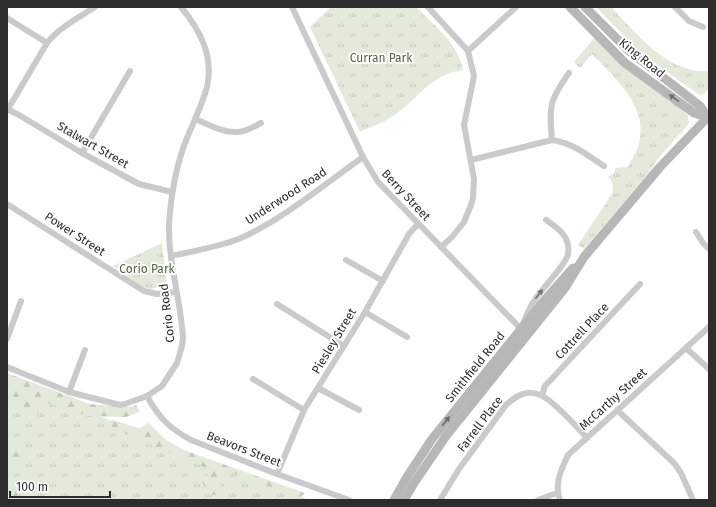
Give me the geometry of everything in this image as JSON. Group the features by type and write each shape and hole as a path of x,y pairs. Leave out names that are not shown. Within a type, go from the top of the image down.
{"main road":[{"name":"King Road","path":"570,7 625,63 694,113 708,117"},
{"name":"King Road","path":"585,7 628,50 700,106 708,117"},
{"name":"Smithfield Road","path":"394,500 406,477 432,439 521,329 660,167 708,117"},
{"name":"Smithfield Road","path":"404,500 446,436 568,283 584,257"},
{"path":"490,382 497,368 520,336 521,329 528,326 554,296 568,283"},
{"path":"399,500 429,451 446,436"}],"street":[{"path":"8,109 47,43 58,31 95,7"},
{"name":"Corio Road","path":"7,367 69,392 120,405 136,401 162,386 177,363 182,346 182,330 171,256 169,225 172,192 180,159 207,87 208,78 207,56 200,33 193,21 181,7"},
{"name":"Berry Street","path":"292,7 362,157 378,182 521,329"},
{"path":"428,7 468,51 474,76 464,125 474,179 471,205 464,222 455,234 441,247"},
{"path":"468,51 516,7"},
{"path":"675,7 689,21 703,27"},
{"path":"7,18 47,43"},
{"path":"82,153 130,71"},
{"path":"552,140 550,117 551,106 557,90 569,73"},
{"name":"Stalwart Street","path":"8,109 82,153 139,184 172,192"},
{"path":"195,119 223,130 236,132 246,130 261,123"},
{"path":"471,160 552,140 562,141 576,147 604,166"},
{"name":"Underwood Road","path":"171,256 223,244 258,230 362,157"},
{"name":"Power Street","path":"7,204 144,291 157,294 176,292"},
{"path":"521,329 526,315 535,300 567,259 569,250 566,239 559,229 546,220"},
{"name":"Piesley Street","path":"277,474 304,410 365,312 409,234 418,224"},
{"path":"696,232 709,249"},
{"path":"567,259 575,265"},
{"path":"346,260 383,281"},
{"name":"Cottrell Place","path":"542,395 546,386 640,284"},
{"path":"7,339 21,301"},
{"path":"277,304 344,346"},
{"path":"365,312 407,337"},
{"name":"McCarthy Street","path":"557,493 561,469 568,455 709,327"},
{"path":"686,348 709,369"},
{"path":"69,392 85,350"},
{"path":"253,379 304,410"},
{"path":"318,388 359,410"},
{"name":"Farrell Place","path":"440,500 459,469 506,405 514,397 522,394 533,393 542,395"},
{"path":"542,395 567,417 587,438"},
{"name":"Beavors Street","path":"147,396 159,416 168,426 179,434 277,474 349,500"},
{"path":"617,410 674,463 692,500"},
{"path":"538,500 557,493 560,500"}],"green space":[{"name":"Curran Park","path":"331,7 416,7 451,43 460,60 463,70 442,76 426,87 392,117 360,132 310,27"},
{"path":"596,7 611,7 642,40 667,59 680,66 694,70 709,71 709,89 701,96 642,54"},
{"path":"594,38 650,86 681,108 688,117 689,122 660,156 646,176 584,249 578,245 612,194 613,184 608,177 614,173 616,168 628,167 638,147 641,133 640,120 635,107 621,84 592,54 580,68 574,62"},
{"name":"Corio Park","path":"162,243 167,286 151,289 141,287 113,266"},
{"path":"7,373 90,404 131,407 136,405 140,412 126,417 89,416 48,403 37,413 7,399"},
{"path":"7,379 309,500 7,500"},
{"path":"113,420 139,428 149,423 166,440 186,451 305,493 299,498 229,471 219,484 226,494 209,495 202,482 211,470 98,422"},
{"path":"7,444 24,454 22,465 7,459"},
{"path":"7,489 18,493 14,500 7,500"}]}
